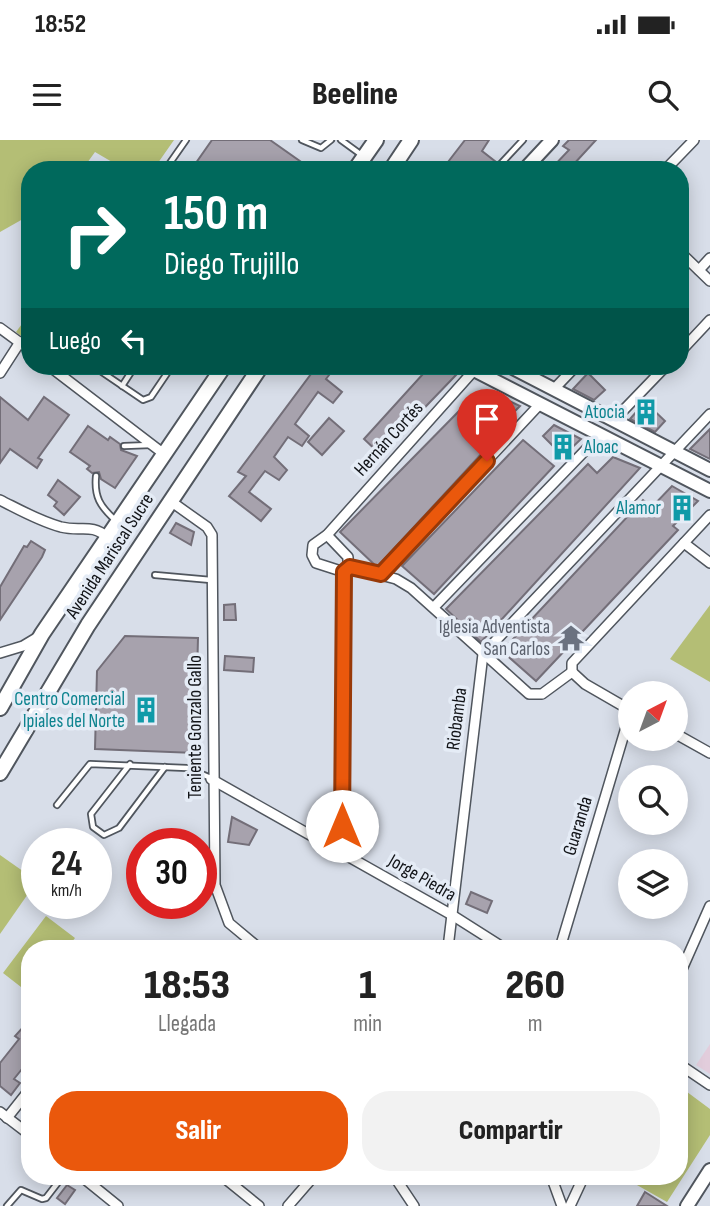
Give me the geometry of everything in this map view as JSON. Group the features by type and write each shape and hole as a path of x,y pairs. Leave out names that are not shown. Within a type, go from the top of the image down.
{"main road":[{"path":"361,161 376,140"},
{"path":"397,161 411,140"},
{"path":"532,161 552,140"},
{"name":"Avenida Mariscal Sucre","path":"0,708 42,634 219,375"},
{"name":"Avenida Mariscal Sucre","path":"0,773 88,625 255,375"},
{"path":"487,375 710,491"},
{"path":"527,375 710,470"},
{"path":"687,1206 710,1170"}],"street":[{"path":"674,161 694,140"},
{"path":"699,270 710,258"},
{"path":"689,261 710,281"},
{"path":"689,342 710,320"},
{"path":"0,328 20,342 0,373"},
{"path":"61,375 164,454"},
{"name":"Hernán Cortés","path":"347,569 316,563 312,555 313,545 327,535 466,375"},
{"path":"554,389 567,375"},
{"path":"614,420 657,375"},
{"path":"381,574 540,404"},
{"path":"483,654 710,414"},
{"path":"434,607 600,435"},
{"path":"0,500 38,519 63,527 96,528 108,537"},
{"name":"Teniente Gonzalo Gallo","path":"169,500 210,531 211,779 215,885 229,923 250,940"},
{"path":"618,705 585,684 572,672 572,663 710,515"},
{"path":"327,535 348,557 342,852"},
{"path":"684,543 710,563"},
{"path":"347,569 381,574 411,588 533,696 542,694 572,672"},
{"path":"0,653 23,646 42,634"},
{"name":"Riobamba","path":"449,940 483,654"},
{"path":"688,741 710,753"},
{"name":"Guaranda","path":"562,940 618,751"},
{"name":"Jorge Piedra","path":"211,779 491,940"},
{"path":"688,956 710,906"},
{"path":"688,1070 710,1085"},
{"path":"21,1098 4,1115 21,1128"},
{"path":"96,1185 118,1206"},
{"path":"233,1185 259,1206"},
{"path":"288,1206 306,1185"},
{"path":"400,1185 414,1206"},
{"path":"554,1185 562,1206"},
{"path":"570,1206 580,1185"}],"lane":[{"path":"171,161 186,140"},
{"path":"302,140 321,148 331,140"},
{"path":"341,140 364,157"},
{"path":"503,161 523,140"},
{"path":"109,375 143,400 149,399 166,375"},
{"path":"122,386 129,375"},
{"path":"124,446 152,445"},
{"path":"96,476 95,489 99,505 118,523"},
{"path":"155,575 212,580"},
{"path":"57,805 90,764 187,768 211,779"},
{"path":"130,764 91,814 93,827 104,835 119,828 165,767"},
{"path":"7,1206 20,1190 42,1199 46,1198 56,1185"}],"shaded area":[{"path":"710,1044 710,1074 696,1065"}],"green space":[{"path":"0,140 174,140 159,161 110,161 95,152 88,161 21,161 21,220 0,232"},
{"path":"710,605 710,682 670,659"},
{"path":"0,855 21,870 21,904 0,934"},
{"path":"44,919 50,919 75,938 28,940"},
{"path":"21,949 21,987 3,973"},
{"path":"688,1093 710,1109 710,1135 688,1169"},
{"path":"637,1185 678,1185 667,1202"}],"building":[{"path":"212,140 270,140 300,161 197,161"},
{"path":"465,140 489,140 482,151 495,161 449,161"},
{"path":"569,140 596,140 577,161 559,161 569,150 563,146"},
{"path":"310,375 329,375 326,379 342,392 333,403 318,392 295,424 309,436 302,446 288,437 274,457 287,470 279,480 265,471 249,492 271,509 261,521 229,496 246,476 238,472"},
{"path":"422,375 456,375 380,454 364,439"},
{"path":"586,375 590,375 605,390 594,400 573,389"},
{"path":"494,394 520,406 492,434 496,438 377,567 340,532 464,406 473,414"},
{"path":"0,397 28,420 44,397 69,415 38,458 42,460 37,468 10,449 0,463"},
{"name":"Atocia","path":"645,402 665,421 655,432 630,419"},
{"path":"329,418 344,431 322,455 308,442"},
{"name":"Aloac","path":"554,425 581,439 563,456 543,436"},
{"path":"88,426 108,440 110,437 120,444 121,450 137,456 115,488 101,479 99,472 92,473 87,469 90,466 70,452"},
{"path":"710,429 710,459 690,449"},
{"path":"523,440 554,466 434,594 402,566"},
{"path":"613,457 640,468 481,642 446,609 588,464 597,473"},
{"path":"58,480 80,497 64,515 54,506 57,502 48,495"},
{"path":"672,486 698,501 673,526 678,530 536,681 502,651 643,500 652,507"},
{"path":"176,523 194,532 191,545 170,533"},
{"path":"31,541 45,550 0,620 0,587 24,546 27,547"},
{"path":"235,604 236,620 224,620 224,605"},
{"name":"Centro Comercial Ipiales del Norte","path":"125,636 198,638 195,753 95,749 97,671"},
{"path":"225,656 254,658 253,672 224,670"},
{"path":"334,802 330,833 319,826"},
{"path":"232,817 257,830 249,845 228,842"},
{"path":"471,892 492,901 487,913 466,904"},
{"path":"21,1029 21,1070 14,1079 20,1083 11,1095 0,1086 0,1063 19,1039 15,1036"},
{"path":"67,1185 75,1190 65,1204 57,1198"},
{"path":"645,1192 667,1206 637,1206"}],"place":[{"name":"Atocia","path":"646,412"},
{"name":"Aloac","path":"563,447"},
{"name":"Alamor","path":"682,508"},
{"name":"Iglesia Adventista San Carlos","path":"571,638"},
{"name":"Centro Comercial Ipiales del Norte","path":"146,710"}],"route":[{"path":"342,826 344,572 350,567 381,574 487,461"}]}
